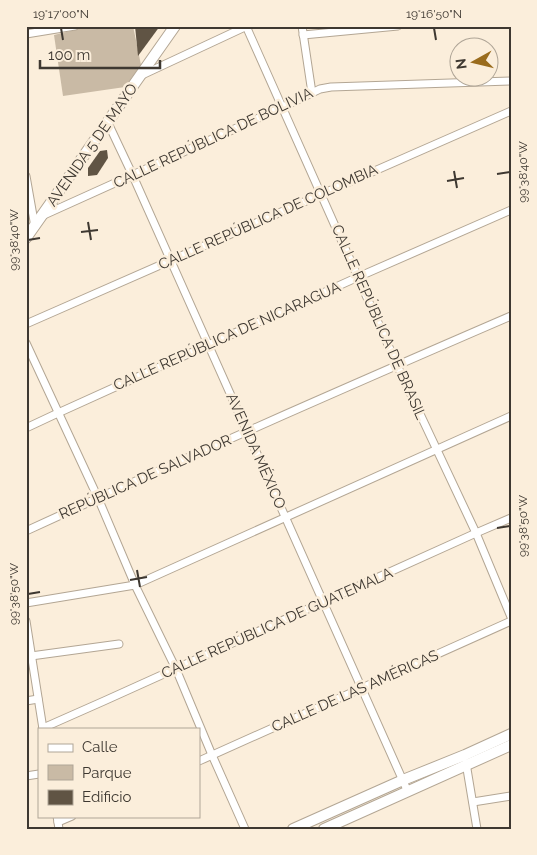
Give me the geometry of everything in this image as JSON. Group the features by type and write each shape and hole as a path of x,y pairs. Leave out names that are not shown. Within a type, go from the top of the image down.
{"main road":[{"name":"AVENIDA 5 DE MAYO","path":"26,238 175,26"},
{"path":"324,829 340,825 408,792 511,734"},
{"path":"293,829 402,780 511,746"}],"street":[{"path":"26,34 75,26"},
{"path":"142,75 247,26"},
{"name":"CALLE REPÚBLICA DE BRASIL","path":"247,26 397,365 476,533 511,619"},
{"path":"302,26 312,93"},
{"path":"303,35 398,26"},
{"name":"CALLE REPÚBLICA DE BOLIVIA","path":"42,216 283,108 320,89 331,87 511,81"},
{"name":"CALLE REPÚBLICA DE COLOMBIA","path":"26,324 511,111"},
{"name":"AVENIDA MÉXICO","path":"108,123 408,792"},
{"path":"26,176 35,227"},
{"name":"CALLE REPÚBLICA DE NICARAGUA","path":"26,428 358,277 511,210"},
{"name":"REPÚBLICA DE SALVADOR","path":"26,531 511,316"},
{"path":"26,343 98,498 134,585 176,669 245,829"},
{"path":"26,603 134,585 511,416"},
{"name":"CALLE REPÚBLICA DE GUATEMALA","path":"43,728 511,518"},
{"name":"CALLE DE LAS AMÉRICAS","path":"200,761 511,619"},
{"path":"26,621 28,646 43,728"},
{"path":"31,656 119,644"},
{"path":"26,701 38,699"},
{"path":"466,760 477,829"},
{"path":"473,802 511,796"},
{"path":"337,808 340,825"}],"green space":[{"path":"91,26 133,26 141,65 125,87 63,96 54,35"}],"building":[{"path":"135,26 160,26 138,56"},
{"path":"107,150 108,158 97,175 88,176 88,168 100,151"}]}
